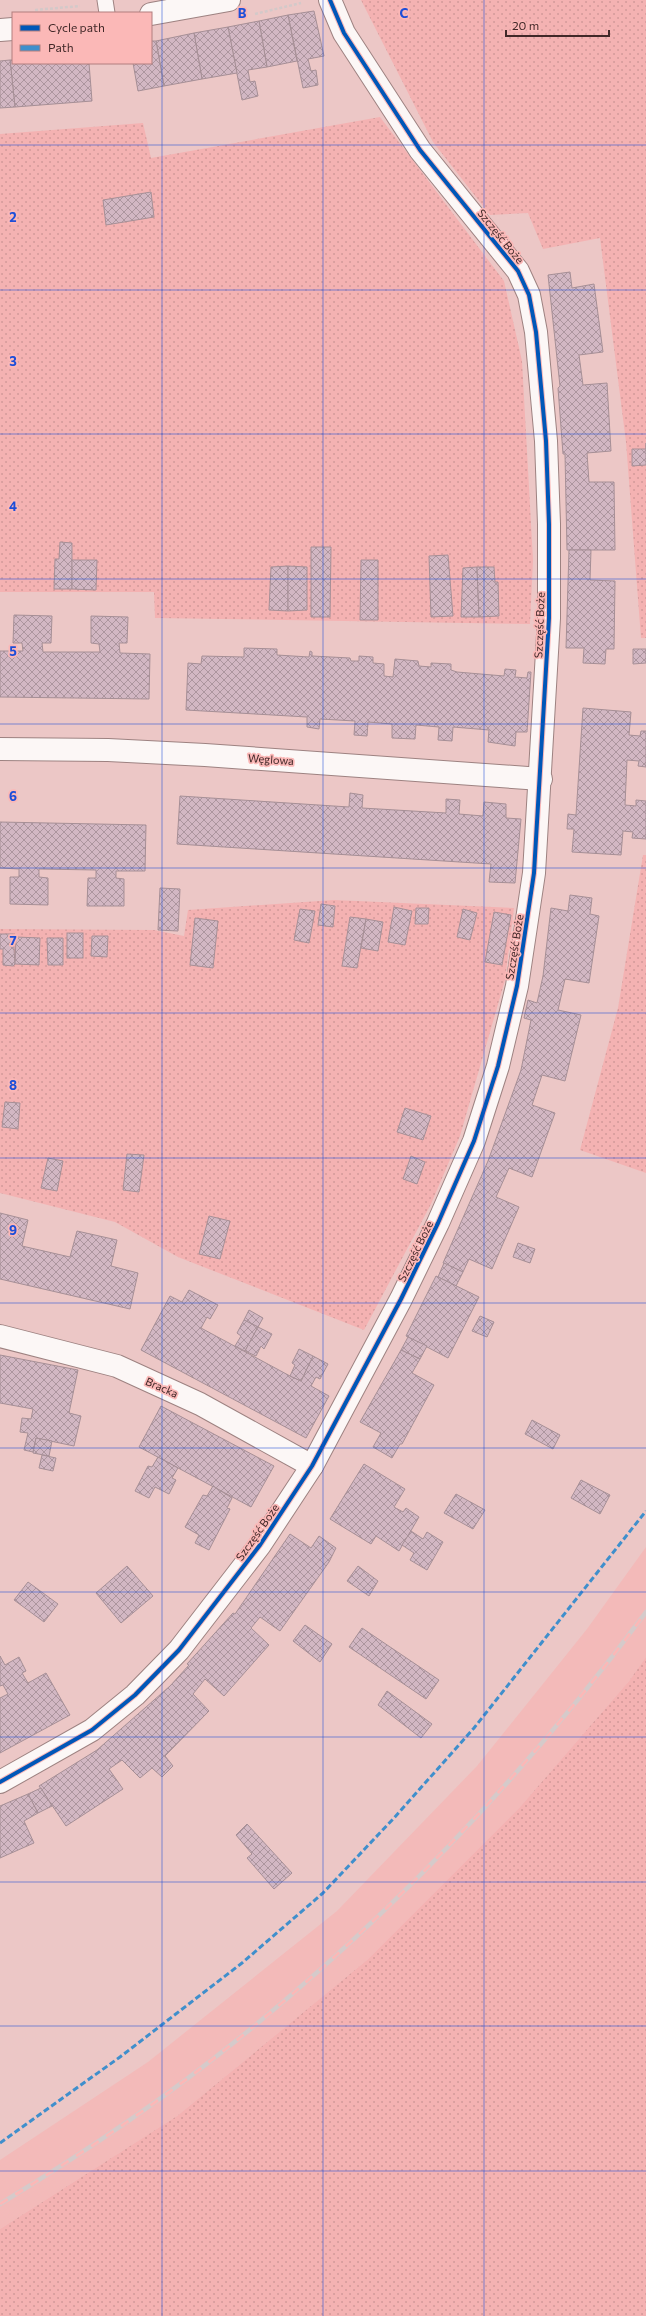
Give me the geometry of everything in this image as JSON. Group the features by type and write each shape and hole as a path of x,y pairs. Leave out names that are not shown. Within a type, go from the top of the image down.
{"street":[{"path":"152,14 228,0"},
{"name":"Szczęść Boże","path":"0,1782 92,1730 135,1695 179,1650 260,1545 312,1466 401,1299 438,1223 476,1134 498,1066 517,986 534,873 541,779 549,618 550,524 536,332 529,295 518,271 411,138 344,33 330,0"},
{"path":"0,30 12,29"},
{"name":"Węglowa","path":"0,749 108,750 205,755 541,779"},
{"name":"Bracka","path":"0,1336 117,1366 200,1404 312,1466"}],"path":[{"path":"32,10 106,5"}],"shaded area":[{"path":"361,0 646,0 646,638 641,638 626,442 600,238 543,249 528,213 490,215 433,142"},
{"path":"380,117 504,281 522,361 533,560 530,624 155,618 154,592 0,592 0,134 143,123 151,158"},
{"path":"643,855 646,855 646,1173 580,1150 618,1008"},
{"path":"334,900 514,908 505,980 460,1136 431,1204 364,1330 178,1257 115,1222 0,1193 0,929 154,930 184,936 188,910"},
{"path":"646,1547 646,1657 629,1681 520,1807 367,1960 177,2116 0,2229 0,2160 148,2062 337,1911 477,1766 587,1629"},
{"path":"646,1657 646,2316 0,2316 0,2229 177,2116 367,1960 520,1807 629,1681"}],"building":[{"path":"314,11 324,56 308,59 311,71 316,70 318,85 303,88 288,15"},
{"path":"288,15 297,61 267,67 259,21"},
{"path":"259,21 267,67 248,70 250,82 255,81 258,96 242,100 228,27"},
{"path":"228,27 237,73 202,79 194,33"},
{"path":"194,33 202,79 164,86 156,41"},
{"path":"152,41 156,41 164,86 138,91 133,64 152,64"},
{"path":"10,60 12,60 12,64 89,64 92,101 15,107"},
{"path":"10,60 15,107 0,108 0,61"},
{"path":"151,192 154,217 106,225 103,200"},
{"path":"570,272 572,288 594,284 603,352 579,355 583,385 607,383 611,451 587,453 589,482 614,482 615,550 567,550 565,454 563,454 558,388 560,386 548,275"},
{"path":"632,449 646,449 646,465 632,466"},
{"path":"60,542 72,543 72,589 54,589 55,559 59,559"},
{"path":"311,547 331,547 330,617 311,617"},
{"path":"569,550 591,550 590,580 615,581 614,649 606,649 605,664 583,663 584,648 566,648"},
{"path":"448,555 453,616 431,617 429,556"},
{"path":"72,560 97,560 96,590 72,589"},
{"path":"361,560 378,560 378,620 360,620"},
{"path":"288,566 288,611 269,610 271,567"},
{"path":"288,566 307,567 307,610 288,611"},
{"path":"477,567 479,617 461,617 463,568"},
{"path":"477,567 494,567 495,582 498,582 499,616 479,617"},
{"path":"14,615 52,616 51,643 42,643 43,652 100,652 99,644 91,643 91,616 128,617 127,643 119,643 120,653 150,654 149,699 0,697 0,651 23,651 22,643 13,643"},
{"path":"244,648 277,649 277,655 309,657 310,651 312,652 312,656 350,658 351,661 359,661 359,656 373,657 373,663 384,664 384,676 393,677 395,659 418,661 419,666 431,667 431,663 451,664 451,670 457,672 504,676 505,669 516,670 515,677 527,678 528,672 531,672 527,732 516,732 515,746 488,742 489,730 453,727 452,741 438,740 439,727 416,725 415,739 392,738 392,724 368,722 367,736 354,735 355,721 320,719 319,729 307,727 307,717 186,710 188,663 201,664 202,656 244,657"},
{"path":"633,649 646,649 646,663 633,664"},
{"path":"583,708 631,712 629,735 640,736 641,731 646,731 646,767 638,766 639,761 627,760 625,805 636,806 636,800 646,801 646,839 632,838 633,832 623,831 621,855 572,852 574,829 567,829 568,814 576,815"},
{"path":"350,793 363,795 362,808 446,813 446,799 460,800 459,814 483,816 484,802 506,804 506,818 521,819 515,883 489,882 491,864 177,844 180,796 349,807"},
{"path":"0,822 146,825 145,871 116,871 116,878 124,879 124,906 87,906 88,878 96,878 96,870 39,869 39,877 48,878 48,905 10,904 10,877 19,877 19,869 0,868"},
{"path":"160,888 180,889 178,931 158,930"},
{"path":"570,895 592,898 590,914 599,916 589,983 565,979 558,1010 581,1015 565,1081 542,1075 532,1105 555,1113 532,1177 509,1168 496,1197 519,1207 492,1269 469,1259 463,1272 443,1263 488,1161 521,1070 531,1020 524,1018 528,1000 537,1003 543,976 551,908 568,911"},
{"path":"321,904 335,906 333,927 318,925"},
{"path":"394,907 412,911 405,945 388,942"},
{"path":"416,908 429,908 428,924 415,924"},
{"path":"300,909 315,911 309,943 294,940"},
{"path":"463,909 477,913 470,940 457,937"},
{"path":"494,912 511,915 502,965 485,962"},
{"path":"350,917 366,919 357,968 342,966"},
{"path":"195,918 218,921 213,968 190,965"},
{"path":"366,919 383,922 378,951 361,948"},
{"path":"67,933 83,933 83,958 67,958"},
{"path":"0,934 13,934 15,964 13,966 3,965 3,949 0,949"},
{"path":"92,936 108,936 107,957 91,956"},
{"path":"16,937 40,938 39,965 15,964"},
{"path":"47,938 63,938 63,965 48,965"},
{"path":"5,1102 20,1103 18,1129 2,1127"},
{"path":"405,1108 431,1116 423,1140 397,1132"},
{"path":"127,1154 144,1155 139,1192 123,1190"},
{"path":"411,1156 425,1162 417,1184 403,1179"},
{"path":"48,1158 63,1161 57,1191 41,1188"},
{"path":"0,1213 28,1220 22,1246 70,1257 77,1231 117,1240 111,1266 138,1273 130,1309 0,1279"},
{"path":"209,1216 230,1221 220,1259 199,1254"},
{"path":"518,1243 535,1249 530,1263 513,1257"},
{"path":"444,1263 463,1272 456,1286 438,1277"},
{"path":"436,1276 479,1297 448,1358 406,1336"},
{"path":"189,1290 218,1305 210,1319 207,1317 201,1328 290,1376 301,1381 313,1356 328,1364 320,1379 316,1377 311,1386 329,1396 306,1438 141,1350 170,1296 182,1302"},
{"path":"249,1310 263,1318 258,1327 244,1320"},
{"path":"480,1316 494,1322 487,1337 472,1331"},
{"path":"244,1320 258,1327 245,1351 235,1346 241,1336 237,1333"},
{"path":"258,1327 272,1334 264,1349 261,1346 256,1356 245,1351"},
{"path":"408,1337 427,1346 420,1359 401,1350"},
{"path":"299,1349 313,1356 301,1381 290,1376 295,1365 292,1363"},
{"path":"401,1350 420,1359 412,1373 434,1385 402,1444 400,1444 392,1458 373,1447 381,1433 360,1422"},
{"path":"0,1355 78,1370 69,1413 81,1416 74,1446 36,1438 33,1452 24,1450 28,1433 20,1432 22,1418 31,1419 33,1409 0,1403"},
{"path":"161,1406 274,1466 251,1507 139,1447"},
{"path":"532,1420 560,1435 553,1449 525,1434"},
{"path":"36,1438 52,1441 49,1456 33,1453"},
{"path":"42,1455 56,1458 53,1471 39,1468"},
{"path":"158,1457 178,1468 172,1478 176,1480 169,1494 155,1487 149,1498 135,1491 148,1466 152,1467"},
{"path":"364,1464 405,1489 394,1507 403,1512 406,1508 419,1517 399,1551 376,1536 371,1544 330,1519"},
{"path":"581,1480 610,1495 600,1514 571,1498"},
{"path":"213,1486 232,1498 227,1508 230,1509 209,1550 195,1543 199,1535 185,1527 203,1495 207,1496"},
{"path":"456,1494 485,1510 473,1529 444,1513"},
{"path":"411,1531 423,1539 427,1532 443,1542 427,1570 410,1560 414,1553 402,1545"},
{"path":"290,1534 311,1548 319,1536 336,1548 329,1562 280,1631 260,1617 251,1628 269,1645 224,1696 205,1679 193,1694 209,1711 165,1756 173,1766 162,1777 152,1768 140,1778 122,1760 109,1769 123,1789 66,1826 39,1786 97,1750 170,1686 189,1665 187,1664 233,1613 235,1614"},
{"path":"127,1566 153,1596 121,1623 96,1593"},
{"path":"358,1566 378,1581 369,1596 347,1581"},
{"path":"28,1582 58,1604 44,1622 14,1600"},
{"path":"305,1625 332,1644 320,1662 293,1641"},
{"path":"362,1628 439,1680 426,1699 349,1647"},
{"path":"0,1656 5,1665 19,1657 26,1671 22,1673 28,1683 46,1673 70,1715 0,1753 0,1698 8,1694 3,1685 0,1686"},
{"path":"387,1691 432,1724 421,1738 378,1705"},
{"path":"41,1788 52,1806 38,1813 28,1794"},
{"path":"28,1794 38,1813 24,1821 34,1843 0,1858 0,1806"},
{"path":"247,1824 292,1873 274,1889 247,1858 252,1854 236,1835"}],"railway":[{"path":"0,2204 92,2146 180,2084 294,1993 349,1943 403,1892 506,1784 601,1671 646,1612"}],"marked path":[{"path":"0,2143 120,2057 242,1963 323,1893 394,1818 474,1728 646,1511"}],"cycle path":[{"path":"0,1782 92,1730 135,1695 179,1650 260,1545 312,1466 401,1299 438,1223 474,1141 498,1066 517,986 534,873 549,618 549,524 546,441 536,332 529,295 518,271 420,150 344,33 330,0"}]}
